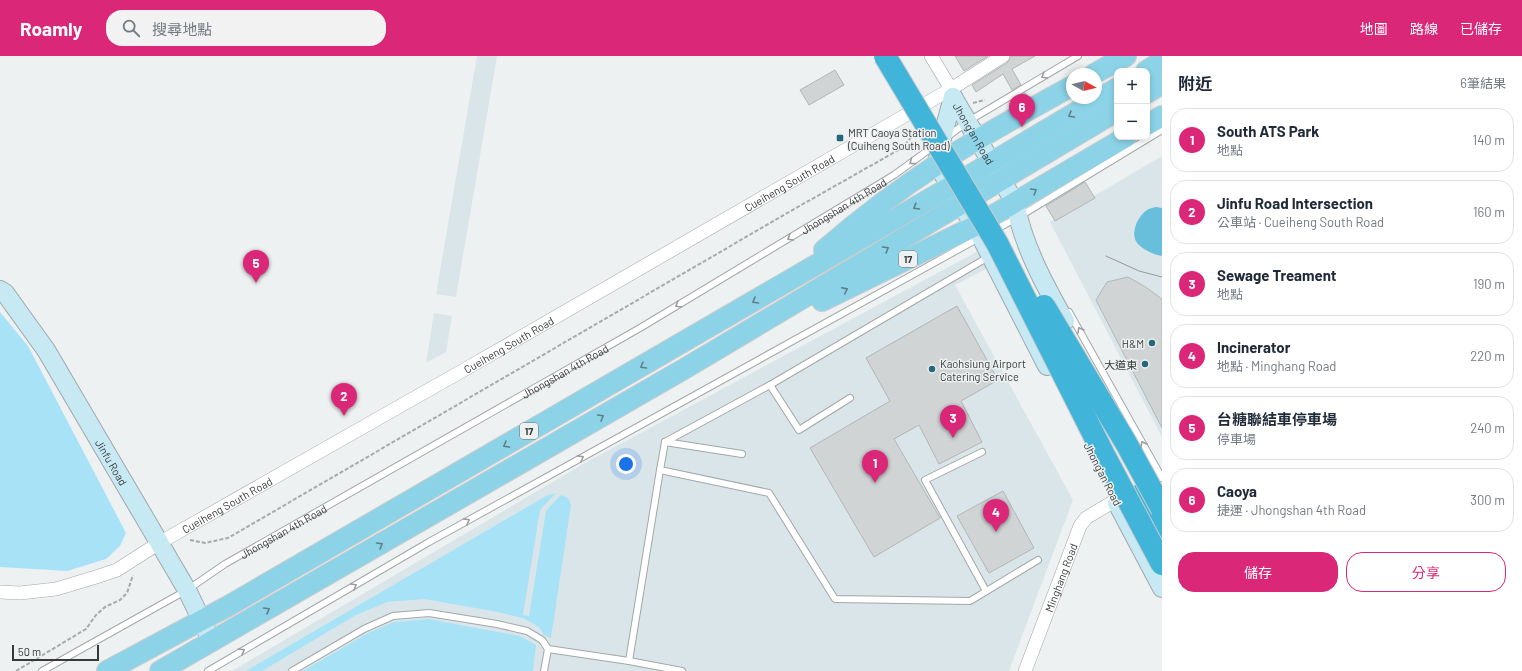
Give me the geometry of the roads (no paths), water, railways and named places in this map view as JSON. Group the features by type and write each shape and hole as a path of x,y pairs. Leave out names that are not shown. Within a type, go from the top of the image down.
{"highway":[{"path":"885,56 997,243 1126,443 1162,509"},
{"path":"901,56 1006,234 1035,304 1104,455 1162,564"},
{"path":"1035,304 1162,529"},
{"path":"1035,304 1112,454 1162,546"}],"main road":[{"path":"1102,70 1126,56"},
{"path":"1150,69 1162,62"},
{"path":"1150,92 1162,84"},
{"name":"Jhongshan 4th Road","path":"779,287 868,213 937,164 1066,89"},
{"name":"Jhongshan 4th Road","path":"107,671 230,605 779,287 1114,90"},
{"name":"17","path":"160,671 684,369 1114,114"},
{"path":"1150,123 1162,116"},
{"name":"17","path":"684,369 977,232 1016,211 1122,140"}],"street":[{"name":"Cueiheng South Road","path":"0,592 20,593 56,589 118,570 159,543 469,367 885,125 954,97 1003,56"},
{"path":"935,57 954,97"},
{"name":"Jhong'an Road","path":"954,97 1002,181 1016,211 1026,244 1048,290 1078,346 1162,491"},
{"name":"Jhong'an Road","path":"954,97 941,142 937,164 990,256 1162,588"},
{"name":"Jinfu Road","path":"0,290 5,293 46,350 187,590 200,620 212,642"},
{"name":"Jhong'an Road","path":"1078,346 1162,520"},
{"name":"Jhong'an Road","path":"1044,360 1084,407 1162,557"},
{"name":"Minghang Road","path":"1025,671 1080,526 1086,518 1116,500"}],"lane":[{"name":"Jhongshan 4th Road","path":"42,671 187,590 225,564 640,328 894,175 967,122 1078,56"},
{"path":"1043,264 1016,211 1162,130"},
{"path":"208,671 429,542 977,232"},
{"path":"665,442 770,385 990,256"},
{"path":"1066,305 1162,478"},
{"path":"770,385 799,430 850,398"},
{"path":"665,442 742,454"},
{"path":"629,661 665,442"},
{"path":"982,452 925,480 986,591"},
{"path":"660,470 769,493 836,599 970,601 1038,560"},
{"path":"292,671 364,628 393,616 429,613 496,624 527,632 542,640 548,648 682,671"},
{"path":"544,671 548,648"}],"tram line":[{"path":"1106,256 1139,271 1162,277"}],"place":[{"name":"Caoya","path":"1022,127"},
{"name":"MRT Caoya Station (Cuiheng South Road)","path":"840,138"},
{"name":"台糖聯結車停車場","path":"256,283"},
{"name":"H&M","path":"1152,343"},
{"name":"大道東","path":"1145,364"},
{"name":"Kaohsiung Airport Catering Service","path":"932,369"},
{"name":"Jinfu Road Intersection","path":"344,416"},
{"name":"Sewage Treament","path":"953,438"},
{"name":"South ATS Park","path":"875,483"},
{"name":"Incinerator","path":"996,532"}]}
